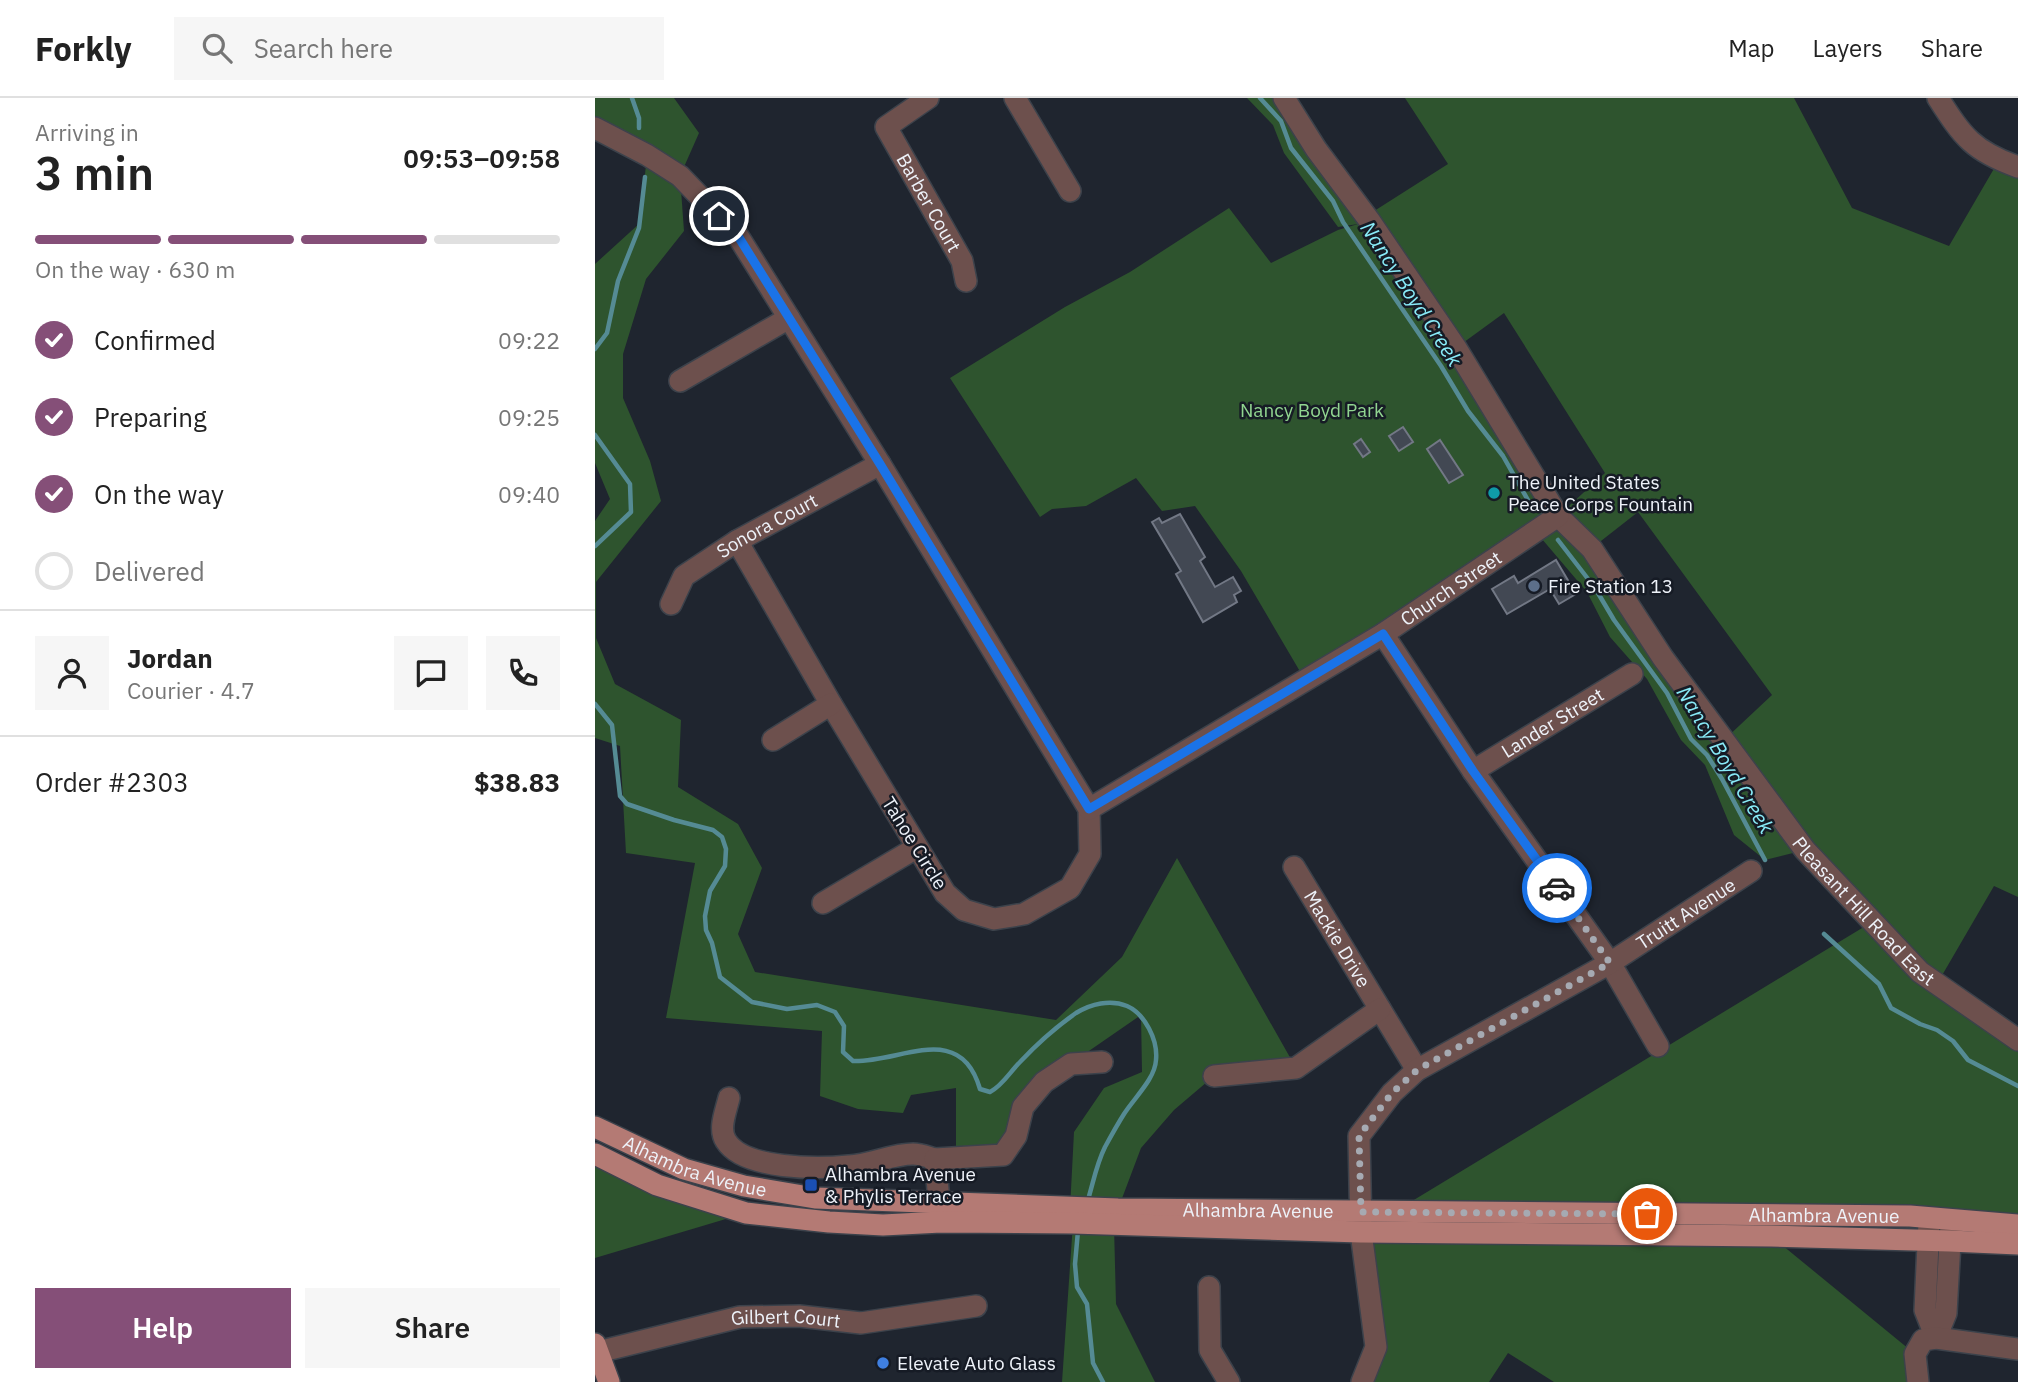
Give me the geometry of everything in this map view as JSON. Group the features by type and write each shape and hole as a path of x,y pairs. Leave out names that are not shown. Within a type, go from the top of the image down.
{"main road":[{"name":"Alhambra Avenue","path":"595,1127 684,1169 744,1186 815,1198 940,1211 2018,1244"},
{"name":"Alhambra Avenue","path":"595,1154 657,1185 746,1213 883,1224 940,1211"},
{"name":"Alhambra Avenue","path":"1361,1222 1929,1217 2018,1225"},
{"path":"596,1348 609,1382"}],"street":[{"name":"Barber Court","path":"928,98 886,127 962,261 965,281"},
{"path":"1015,98 1070,191"},
{"name":"Pleasant Hill Road East","path":"1284,98 1315,149 1369,220 1456,348 1558,516 1592,549 1663,658 1805,850 1920,972 2018,1040"},
{"path":"1938,98 1962,135 1987,155 2018,167"},
{"name":"Tahoe Circle","path":"595,128 680,176 738,236 1089,809 1090,855 1070,888 1024,914 993,919 964,910 944,893 737,541"},
{"path":"680,381 789,318"},
{"name":"Sonora Court","path":"671,604 684,576 737,541 880,464"},
{"name":"Church Street","path":"1089,809 1383,634 1558,516"},
{"path":"1383,634 1473,771 1610,963 1658,1046"},
{"name":"Lander Street","path":"1473,771 1632,674"},
{"path":"773,740 831,704"},
{"path":"823,903 916,848"},
{"name":"Mackie Drive","path":"1294,867 1417,1070"},
{"name":"Truitt Avenue","path":"1361,1382 1376,1347 1361,1222 1359,1136 1392,1093 1417,1070 1610,963 1751,871"},
{"name":"Mackie Drive","path":"1214,1076 1296,1068 1380,1009"},
{"path":"729,1098 723,1123 725,1139 739,1153 771,1163 825,1167 851,1166 913,1154 935,1158 1003,1155 1016,1136 1023,1107 1044,1082 1071,1064 1102,1062"},
{"path":"935,1158 940,1211"},
{"path":"1929,1217 1925,1310 1936,1338"},
{"path":"1936,1338 1946,1313 1952,1218"},
{"path":"1209,1287 1210,1350 1229,1382"},
{"name":"Gilbert Court","path":"596,1348 740,1317 799,1316 861,1323 976,1306"},
{"path":"1918,1382 1915,1354 1923,1340 1936,1338 2018,1349"}],"green space":[{"path":"595,98 674,98 699,133 680,176 684,231 646,279 623,354 623,398 650,461 661,501 596,582 596,638 615,684 681,720 678,787 738,824 762,868 738,934 755,972 1056,1020 1122,957 1177,858 1296,1068 1214,1076 1174,1110 1141,1148 1118,1209 1070,1209 1074,1132 1104,1088 1142,1072 1141,1015 1044,1082 1003,1155 956,1158 956,1088 911,1095 903,1113 858,1109 820,1096 822,1031 666,1018 695,863 626,853 620,746 595,738 595,521 610,499 595,463 595,264 640,223 647,155 595,128"},
{"name":"Nancy Boyd Park","path":"1247,98 1283,98 1371,213 1448,164 1405,98 1794,98 1852,208 1949,246 1999,160 2018,167 2018,897 1994,886 1937,984 2018,1040 2018,1225 1394,1212 1872,922 1805,850 1765,860 1734,835 1705,765 1681,740 1647,679 1610,637 1587,592 1536,532 1305,680 1241,571 1195,506 1162,511 1136,478 1086,506 1052,509 1040,517 950,378 1065,307 1130,272 1229,208 1271,263 1338,230 1358,224 1338,227 1284,153 1273,125","holes":["1504,313 1605,473 1559,515 1456,348","1638,512 1772,695 1724,740 1592,548"]},
{"path":"595,1154 746,1213 595,1258"},
{"path":"1073,1223 1114,1226 1116,1304 1155,1382 1062,1382"},
{"path":"1361,1232 1771,1236 1915,1354 1918,1382 1554,1382 1508,1353 1489,1382 1362,1382 1376,1347"}],"building":[{"path":"1403,427 1413,442 1399,451 1389,436"},
{"path":"1361,439 1370,452 1363,457 1354,444"},
{"path":"1440,440 1463,475 1449,483 1427,449"},
{"path":"1180,514 1205,557 1200,561 1215,587 1233,577 1241,591 1234,595 1237,602 1203,622 1176,574 1181,571 1152,522 1159,518 1162,523"},
{"name":"Fire Station 13","path":"1556,560 1576,594 1559,604 1550,589 1507,614 1492,589 1514,576 1518,583"}],"waterway":[{"path":"632,98 639,118 639,128"},
{"name":"Nancy Boyd Creek","path":"1260,98 1281,121 1291,148 1333,201 1343,222 1441,366 1468,411 1503,456 1533,509"},
{"path":"595,349 607,333 618,281 639,228 645,177"},
{"path":"595,435 630,484 631,512 595,546"},
{"name":"Nancy Boyd Creek","path":"1558,540 1595,588 1614,620 1667,693 1691,739 1707,755 1722,779 1765,860"},
{"path":"595,704 612,725 620,796 627,804 713,830 722,837 726,849 725,866 710,891 705,916 706,930 720,977 752,1002 787,1009 817,1005 835,1012 844,1026 843,1052 853,1061 943,1050 958,1056 971,1068 980,1089 990,1092 1047,1036 1082,1010 1094,1005 1114,1003 1127,1006 1145,1021 1155,1044 1155,1067 1105,1147 1087,1203"},
{"name":"Nancy Boyd Creek","path":"1824,934 1879,984 1891,1008 1937,1030 1953,1041 1968,1060 2018,1086"},
{"path":"1078,1231 1075,1264 1077,1287 1087,1304 1093,1363 1103,1382"}],"way so far":[{"path":"1557,888 1610,963 1417,1070 1392,1093 1359,1136 1361,1212 1647,1214"}],"place":[{"name":"The United States Peace Corps Fountain","path":"1494,493"},
{"name":"Fire Station 13","path":"1534,586"},
{"name":"Alhambra Avenue & Phylis Terrace","path":"811,1185"},
{"name":"Elevate Auto Glass","path":"883,1363"}],"route":[{"path":"719,216 738,236 1089,809 1383,634 1473,771 1557,888"}]}
